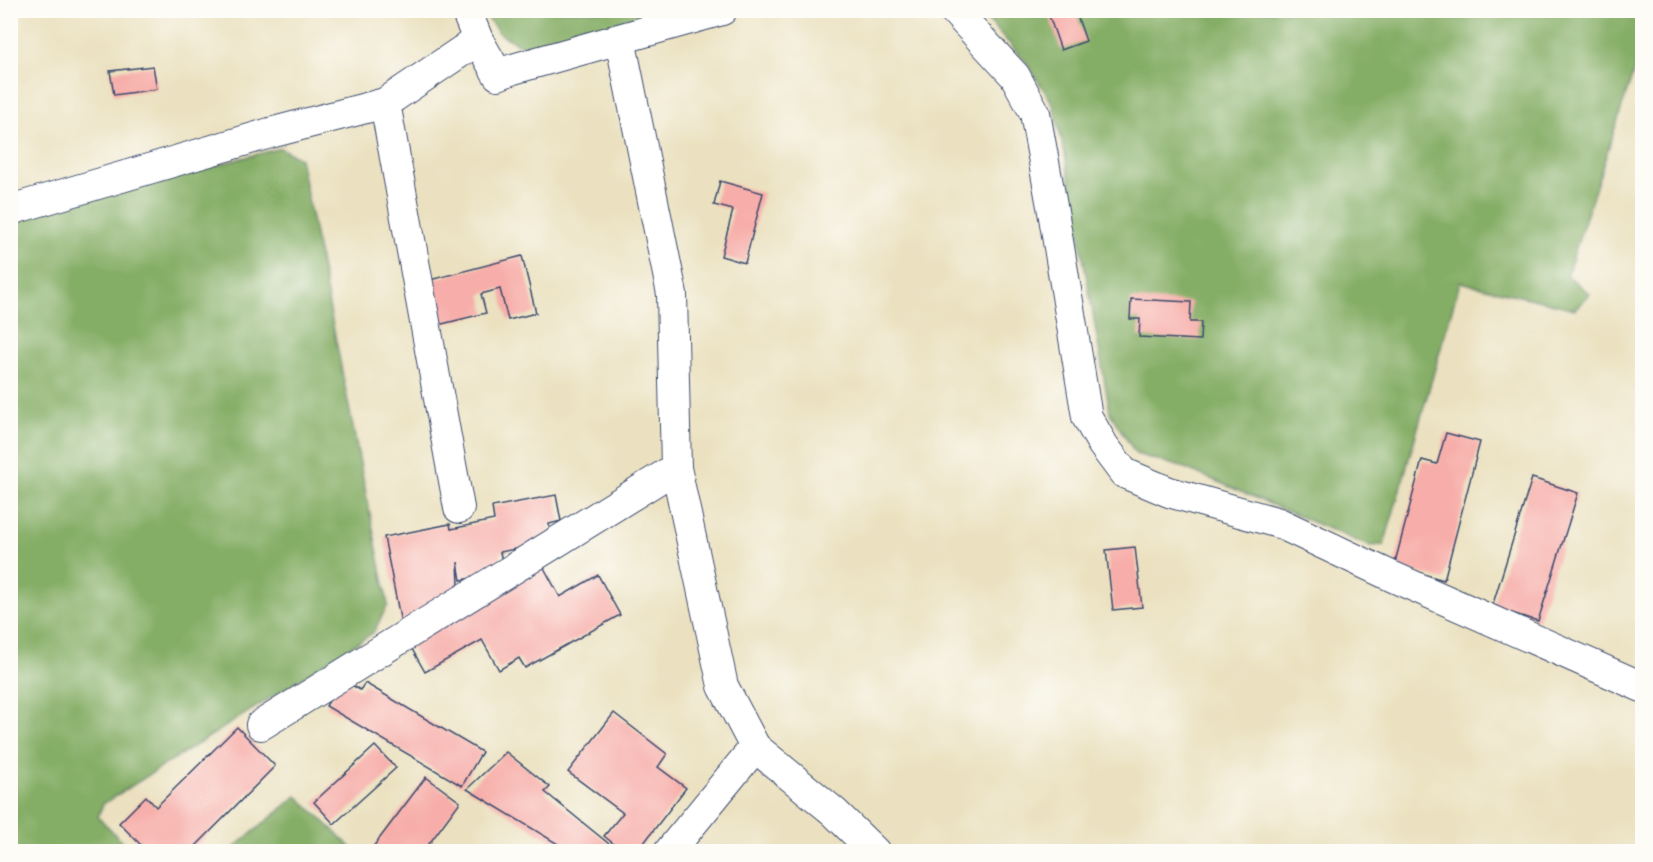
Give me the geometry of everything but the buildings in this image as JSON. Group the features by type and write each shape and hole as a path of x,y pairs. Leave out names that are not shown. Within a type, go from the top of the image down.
{"street":[{"path":"466,10 478,40 498,75 722,10"},
{"path":"954,10 1015,76 1035,113 1087,417 1103,445 1124,473 1169,492 1279,524 1642,687"},
{"path":"620,39 672,294 676,468 723,686 755,747 834,812 875,852"},
{"path":"10,210 270,133 386,103 478,40"},
{"path":"386,103 459,508"},
{"path":"261,726 676,468"},
{"path":"669,852 755,747"}],"green space":[{"path":"482,11 657,11 527,49 500,34"},
{"path":"980,11 1642,11 1642,46 1567,275 1590,294 1575,309 1460,282 1384,545 1369,546 1185,468 1136,454 1110,413 1066,159 1053,104 1026,62"},
{"path":"280,148 300,158 388,605 373,633 103,804 98,817 131,851 11,852 11,220"},
{"path":"297,796 355,851 230,851"}]}
